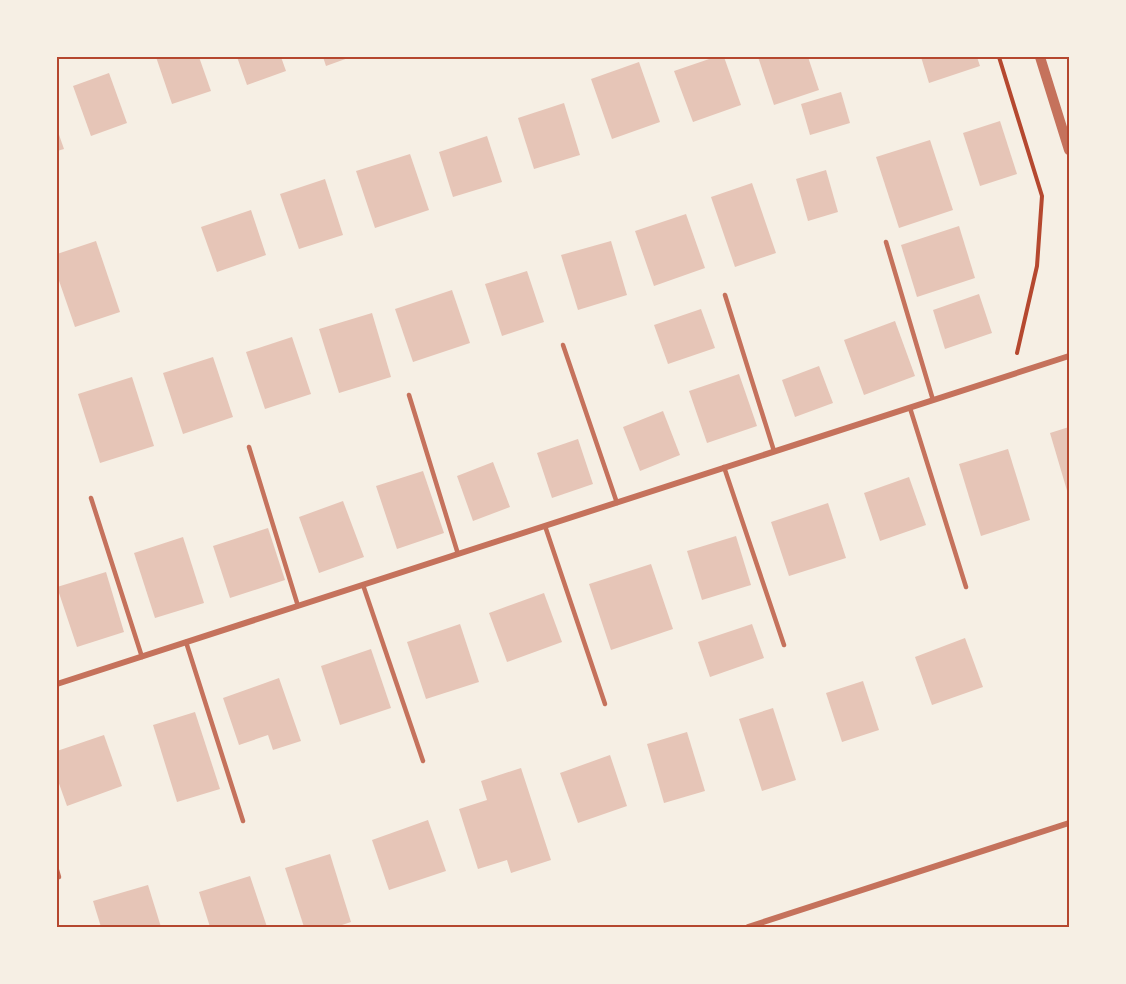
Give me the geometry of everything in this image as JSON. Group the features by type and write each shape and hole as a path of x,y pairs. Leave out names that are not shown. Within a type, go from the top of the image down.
{"street":[{"path":"1040,57 1068,145"},
{"path":"57,684 1069,356"},
{"path":"748,927 1069,823"}],"lane":[{"path":"886,242 933,400"},
{"path":"725,295 774,452"},
{"path":"563,345 617,503"},
{"path":"409,395 458,554"},
{"path":"910,408 966,587"},
{"path":"249,447 298,606"},
{"path":"724,467 784,645"},
{"path":"91,498 142,657"},
{"path":"545,526 605,704"},
{"path":"363,585 423,761"},
{"path":"186,642 243,821"},
{"path":"57,870 59,877"}],"path":[{"path":"999,57 1042,196 1037,266 1013,375"}],"building":[{"path":"156,57 199,57 211,91 172,104"},
{"path":"237,57 281,57 286,71 247,85"},
{"path":"323,57 351,57 326,66"},
{"path":"715,57 724,57 741,105 693,122 674,71"},
{"path":"758,57 808,57 819,90 774,105"},
{"path":"921,57 977,57 980,66 929,83"},
{"path":"639,62 660,122 612,139 591,79"},
{"path":"109,73 127,123 91,136 73,86"},
{"path":"841,92 850,123 810,135 801,104"},
{"path":"564,103 580,155 534,169 518,118"},
{"path":"1000,121 1017,174 980,186 963,133"},
{"path":"57,129 64,149 57,151"},
{"path":"487,136 502,182 453,197 439,152"},
{"path":"930,140 953,210 899,228 876,157"},
{"path":"410,154 429,210 375,228 356,171"},
{"path":"826,170 838,212 808,221 796,179"},
{"path":"325,179 343,235 299,249 280,194"},
{"path":"752,183 776,253 735,267 711,197"},
{"path":"251,210 266,255 217,272 201,227"},
{"path":"686,214 705,268 654,286 635,231"},
{"path":"959,226 975,278 917,297 901,245"},
{"path":"96,241 120,312 75,327 57,275 57,254"},
{"path":"611,241 627,295 578,310 561,255"},
{"path":"527,271 544,322 502,336 485,284"},
{"path":"452,290 470,343 413,362 395,309"},
{"path":"979,294 992,333 945,349 933,310"},
{"path":"701,309 715,348 668,364 654,325"},
{"path":"372,313 391,377 339,393 319,329"},
{"path":"895,321 915,376 864,395 844,340"},
{"path":"292,337 311,394 265,409 246,352"},
{"path":"213,357 233,417 183,434 163,373"},
{"path":"819,366 833,403 795,417 782,380"},
{"path":"739,374 757,426 707,443 689,391"},
{"path":"132,377 154,446 100,463 78,394"},
{"path":"663,411 680,455 640,471 623,427"},
{"path":"1069,427 1069,494 1068,494 1050,433"},
{"path":"578,439 593,484 552,498 537,453"},
{"path":"1008,449 1030,520 981,536 959,464"},
{"path":"493,462 510,507 473,521 457,476"},
{"path":"423,471 444,533 397,549 376,486"},
{"path":"909,477 926,525 880,541 864,493"},
{"path":"343,501 364,557 319,573 299,517"},
{"path":"828,503 846,558 789,576 771,522"},
{"path":"268,528 285,580 230,598 213,546"},
{"path":"736,536 751,585 702,600 687,551"},
{"path":"183,537 204,603 155,618 134,553"},
{"path":"651,564 673,629 611,650 589,584"},
{"path":"106,572 124,632 77,647 57,587"},
{"path":"544,593 562,642 507,662 489,613"},
{"path":"460,624 479,682 426,699 407,642"},
{"path":"752,624 764,658 710,677 698,642"},
{"path":"965,638 983,687 932,705 915,657"},
{"path":"371,649 391,708 340,725 321,666"},
{"path":"279,678 301,741 273,750 268,735 239,745 223,698"},
{"path":"863,681 879,730 842,742 826,693"},
{"path":"773,708 796,780 762,791 739,719"},
{"path":"195,712 220,789 177,802 153,725"},
{"path":"687,732 705,791 664,803 647,744"},
{"path":"104,735 122,786 67,806 57,778 57,751"},
{"path":"610,755 627,806 578,823 560,773"},
{"path":"521,768 551,860 511,873 507,860 478,869 459,809 487,800 481,781"},
{"path":"428,820 446,871 389,890 372,840"},
{"path":"330,854 351,922 336,927 304,927 285,868"},
{"path":"250,876 267,927 210,927 199,892"},
{"path":"148,885 161,927 101,927 93,901"}]}
